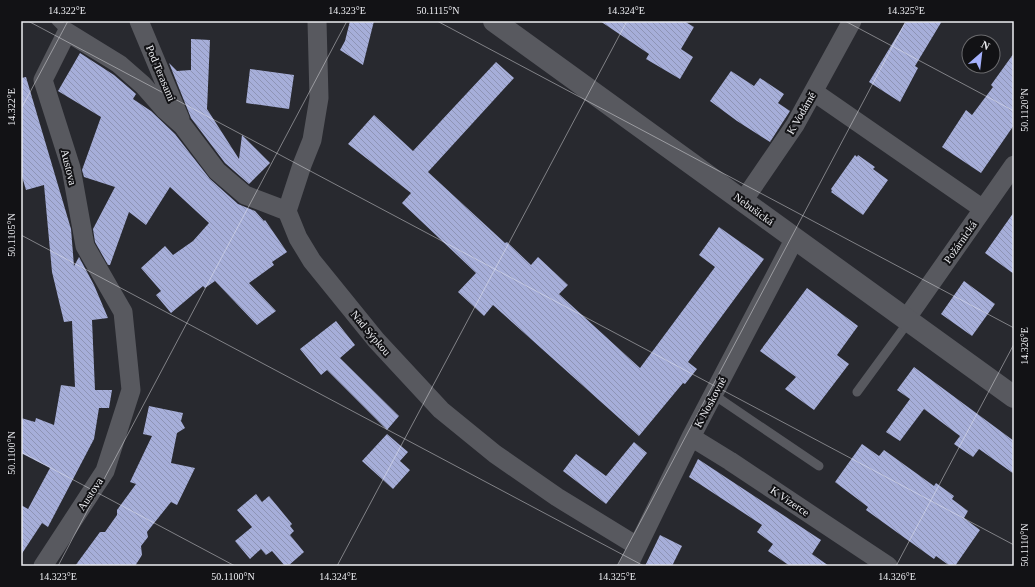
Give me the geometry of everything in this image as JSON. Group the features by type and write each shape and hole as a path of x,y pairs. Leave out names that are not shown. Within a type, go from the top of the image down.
{"street":[{"name":"Pod Terasami","path":"139,21 183,126"},
{"path":"287,211 312,140 319,98 317,21"},
{"name":"Nebušická","path":"494,21 1014,397"},
{"name":"K Vodárně","path":"743,201 795,125 852,21"},
{"name":"Austova","path":"43,566 105,471 131,390 123,312 85,246 71,168 43,80 62,26 118,64 143,85 165,110 183,126 217,171 245,195 287,211"},
{"path":"814,92 983,209"},
{"name":"Požárnická","path":"907,320 1014,165"},
{"name":"Nad Sýpkou","path":"287,211 298,238 312,261 376,340 441,410 501,458 557,497 637,546"},
{"name":"K Noskovně","path":"628,566 692,437 795,238"},
{"name":"K Vizerce","path":"692,437 888,566"}],"lane":[{"path":"857,392 907,320"},
{"path":"714,395 819,466"}],"building":[{"path":"350,21 374,21 363,65 340,50 345,41"},
{"path":"600,21 684,21 694,27 681,49 693,57 680,79 646,59 649,54"},
{"path":"906,21 942,21 915,66 918,68 900,102 869,82"},
{"path":"191,39 210,40 207,109 239,159 242,135 270,163 249,184 225,163 191,118 169,63 177,71 191,70"},
{"path":"80,53 114,75 135,93 136,94 133,99 151,111 175,134 210,179 238,204 255,211 264,221 265,220 287,252 272,262 274,265 249,283 276,311 257,325 215,281 205,288 203,286 171,313 156,295 161,291 141,268 165,246 173,255 193,241 209,223 170,187 146,225 129,212 110,265 108,265 95,242 93,229 115,187 84,177 82,170 101,117 58,91"},
{"path":"1014,53 1014,125 981,173 942,147 966,110 972,115 993,87 991,85 999,74 1001,74 1001,71"},
{"path":"496,62 514,78 428,172 531,265 538,257 568,285 559,294 640,368 715,267 699,255 719,227 764,259 688,362 697,369 685,384 683,383 639,436 493,305 484,316 458,292 476,273 402,203 411,193 348,144 374,115 413,151"},
{"path":"250,69 294,75 289,109 246,103"},
{"path":"731,71 754,86 760,78 784,94 778,103 790,111 770,142 737,121 710,101"},
{"path":"26,77 71,229 74,266 79,257 94,285 108,318 92,320 95,390 112,390 109,408 99,408 94,439 48,527 42,523 21,555 21,505 28,509 50,468 21,453 21,418 35,422 36,418 54,425 61,385 75,387 72,321 64,322 52,272 44,185 26,190 21,173 21,78"},
{"path":"855,155 857,157 858,155 875,167 873,169 888,180 863,215 831,192 831,189"},
{"path":"1014,212 1014,274 985,253"},
{"path":"964,281 995,304 972,336 941,314"},
{"path":"807,288 858,326 837,355 849,364 814,410 785,389 796,377 760,351"},
{"path":"336,321 355,345 340,358 399,416 387,430 327,370 321,375 300,349"},
{"path":"914,367 1014,441 1014,474 979,449 973,457 954,444 960,436 924,409 900,441 886,432 910,399 897,390"},
{"path":"149,406 183,413 181,421 185,428 177,433 171,463 195,468 177,505 171,502 147,532 148,537 141,546 142,555 135,566 75,566 100,532 105,532 117,515 117,510 136,484 130,482 152,436 143,434"},
{"path":"387,434 408,452 400,461 410,470 393,489 362,461"},
{"path":"634,442 647,453 606,504 563,471 576,454 606,476"},
{"path":"862,444 879,456 884,450 934,486 936,483 954,496 952,499 968,511 964,518 980,530 955,566 950,566 936,556 934,559 866,510 868,507 835,482"},
{"path":"698,459 821,540 812,554 829,566 790,566 768,551 773,544 757,532 762,525 689,477"},
{"path":"256,494 262,502 269,496 292,524 290,526 294,531 290,535 304,552 288,566 285,566 272,551 266,555 261,549 250,559 235,541 252,527 237,510"},
{"path":"660,535 682,546 672,566 645,566"}]}
